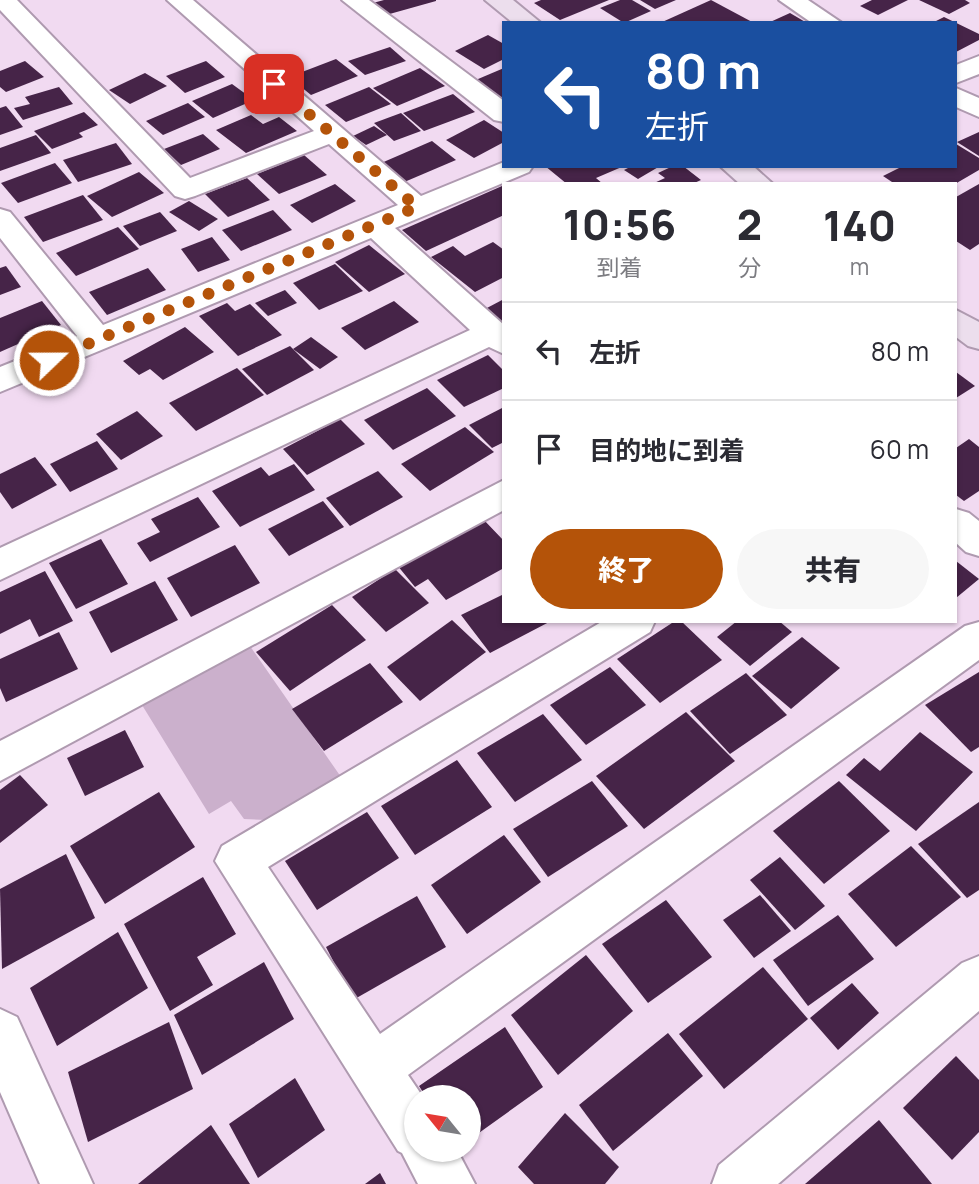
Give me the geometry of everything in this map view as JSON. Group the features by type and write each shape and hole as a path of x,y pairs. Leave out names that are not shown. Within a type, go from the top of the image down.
{"main road":[{"path":"498,0 526,21"},
{"path":"957,322 979,338"}],"street":[{"path":"4,0 114,119 185,190 331,134"},
{"path":"178,0 417,207"},
{"path":"354,0 502,112"},
{"path":"791,0 827,21"},
{"path":"957,75 979,64"},
{"path":"957,97 979,109"},
{"path":"0,380 417,207 523,173"},
{"path":"0,218 98,340"},
{"path":"0,565 498,338 376,226"},
{"path":"0,762 502,495"},
{"path":"957,524 979,542"},
{"path":"404,1115 239,861 633,623"},
{"path":"374,1069 979,638"},
{"path":"737,1184 979,980"},
{"path":"0,1034 67,1184"},
{"path":"435,1162 449,1184"}],"shaded area":[{"path":"250,646 341,777 267,820 244,819 231,801 209,814 142,705"}],"building":[{"path":"384,0 436,1 386,15 373,3"},
{"path":"541,0 609,0 560,20 534,3"},
{"path":"620,0 632,0 651,11 628,21 621,21 600,8"},
{"path":"640,0 676,0 655,9"},
{"path":"711,0 750,21 664,21"},
{"path":"872,0 908,0 878,15 860,6"},
{"path":"919,0 965,0 970,3 949,14"},
{"path":"790,13 804,21 772,21"},
{"path":"944,17 952,21 936,21"},
{"path":"957,23 979,34 979,40 957,51"},
{"path":"488,35 502,43 502,60 484,69 455,51"},
{"path":"390,47 406,61 365,75 348,61"},
{"path":"336,59 358,76 311,95 289,77"},
{"path":"25,61 44,77 6,92 0,87 0,71"},
{"path":"206,61 225,77 185,93 166,76"},
{"path":"420,68 445,86 397,106 373,88"},
{"path":"502,69 502,100 499,101 471,82"},
{"path":"145,73 167,86 130,104 109,90"},
{"path":"232,84 254,100 213,118 192,101"},
{"path":"59,87 73,104 23,120 14,108 30,104 25,97"},
{"path":"369,87 391,104 346,122 325,105"},
{"path":"453,94 475,112 424,131 403,113"},
{"path":"188,103 205,117 163,135 146,121"},
{"path":"6,106 23,127 0,135 0,108"},
{"path":"84,112 98,125 79,133 83,137 52,149 34,131"},
{"path":"401,113 421,131 394,141 374,123"},
{"path":"251,115 263,124 279,117 297,131 246,153 216,130"},
{"path":"484,120 502,132 502,143 474,158 446,140"},
{"path":"374,126 387,135 366,145 353,136"},
{"path":"979,132 979,156 957,142"},
{"path":"203,134 220,149 181,165 164,149"},
{"path":"36,135 51,153 0,171 0,148"},
{"path":"432,141 456,160 402,183 379,164"},
{"path":"116,143 132,164 78,182 63,160"},
{"path":"957,145 979,158 979,170 957,183 892,182 883,176 899,168 957,168"},
{"path":"304,155 327,175 279,194 257,174"},
{"path":"55,163 72,183 18,203 1,183"},
{"path":"547,168 619,168 596,178 601,182 565,182"},
{"path":"628,168 657,168 638,179 624,170"},
{"path":"669,168 686,168 701,180 656,182 665,178 658,173"},
{"path":"139,172 164,193 112,217 87,196"},
{"path":"247,178 270,200 228,217 205,194"},
{"path":"335,184 356,201 312,223 290,205"},
{"path":"979,184 979,244 970,250 957,242 957,196"},
{"path":"502,186 502,216 426,251 402,230"},
{"path":"83,195 103,220 43,242 24,217"},
{"path":"189,201 218,219 199,231 169,212"},
{"path":"273,210 292,230 241,251 222,230"},
{"path":"160,212 177,231 140,246 123,226"},
{"path":"118,227 139,249 76,276 56,253"},
{"path":"212,237 230,260 198,272 181,249"},
{"path":"493,242 502,249 502,278 475,292 431,257 453,246 465,256"},
{"path":"369,245 405,274 369,292 335,262"},
{"path":"335,264 363,291 319,310 293,283"},
{"path":"6,266 21,287 0,295 0,268"},
{"path":"148,268 166,290 107,315 89,292"},
{"path":"285,290 297,303 268,316 255,303"},
{"path":"502,300 502,323 485,309"},
{"path":"42,301 61,325 0,352 0,318"},
{"path":"394,301 419,322 365,350 341,328"},
{"path":"227,303 235,311 250,304 282,335 238,356 199,316"},
{"path":"185,327 214,352 163,380 150,369 139,375 123,361"},
{"path":"311,337 338,357 320,369 293,349"},
{"path":"290,346 314,370 267,395 242,369"},
{"path":"488,355 502,369 502,389 464,407 437,380"},
{"path":"237,368 264,395 196,431 169,403"},
{"path":"957,373 975,386 957,397"},
{"path":"427,388 456,416 393,450 364,420"},
{"path":"502,408 502,443 492,448 469,425"},
{"path":"137,411 163,436 121,460 96,434"},
{"path":"340,419 365,444 307,475 283,449"},
{"path":"465,427 494,452 430,491 401,464"},
{"path":"969,439 979,447 979,491 964,501 957,496 957,447"},
{"path":"97,441 118,469 70,492 50,464"},
{"path":"35,457 57,485 12,509 0,492 0,474"},
{"path":"294,464 315,490 240,527 212,491 261,467 269,476"},
{"path":"378,471 403,497 350,526 326,498"},
{"path":"198,497 220,527 150,562 137,543 160,532 151,519"},
{"path":"323,501 344,527 289,556 268,529"},
{"path":"483,519 502,539 502,569 446,600 428,579 415,587 397,565"},
{"path":"101,539 128,584 76,609 49,563"},
{"path":"235,545 260,583 191,617 167,578"},
{"path":"957,562 979,579 957,597"},
{"path":"395,569 429,603 386,632 352,597"},
{"path":"45,571 73,621 39,637 30,619 0,634 0,592"},
{"path":"155,581 178,620 111,653 89,612"},
{"path":"502,595 502,623 547,623 490,653 461,615"},
{"path":"332,605 366,640 290,691 256,652"},
{"path":"452,620 486,652 420,701 387,667"},
{"path":"672,623 683,623 722,660 660,703 617,659"},
{"path":"734,623 781,623 792,632 750,666 717,637"},
{"path":"59,632 78,669 6,702 0,688 0,659"},
{"path":"802,637 840,668 791,709 752,676"},
{"path":"370,663 403,702 324,751 292,709"},
{"path":"610,667 646,705 586,745 550,705"},
{"path":"979,672 979,747 971,752 925,705"},
{"path":"746,673 787,715 730,754 690,711"},
{"path":"686,712 735,761 644,829 596,776"},
{"path":"543,714 582,760 515,802 477,753"},
{"path":"125,730 144,767 85,796 67,758"},
{"path":"920,732 973,772 916,831 846,775 864,758 880,771"},
{"path":"457,760 492,807 415,855 381,806"},
{"path":"20,775 48,805 0,843 0,790"},
{"path":"592,781 628,826 548,877 513,829"},
{"path":"839,781 890,831 824,884 773,831"},
{"path":"159,792 195,847 105,904 70,846"},
{"path":"979,802 979,890 967,898 918,844"},
{"path":"367,812 399,858 317,910 285,861"},
{"path":"504,835 541,882 467,934 431,885"},
{"path":"911,846 961,897 896,947 848,894"},
{"path":"66,854 95,918 2,969 0,889"},
{"path":"780,857 825,906 795,930 750,880"},
{"path":"203,877 236,934 197,957 213,985 170,1011 124,924"},
{"path":"760,895 791,931 754,958 723,920"},
{"path":"417,896 446,947 353,1000 326,947"},
{"path":"666,900 712,957 648,1003 602,944"},
{"path":"838,915 874,959 808,1006 773,960"},
{"path":"118,932 148,988 57,1046 30,988"},
{"path":"586,955 633,1011 558,1075 511,1015"},
{"path":"264,962 294,1019 202,1075 174,1015"},
{"path":"763,967 808,1019 724,1089 679,1034"},
{"path":"852,983 879,1013 838,1050 810,1018"},
{"path":"169,1022 193,1089 88,1142 68,1072"},
{"path":"505,1027 543,1087 481,1131 481,1085 420,1085"},
{"path":"668,1033 703,1076 613,1151 579,1105"},
{"path":"956,1056 979,1080 979,1132 952,1160 903,1108"},
{"path":"295,1078 325,1130 258,1178 229,1124"},
{"path":"565,1113 619,1167 605,1184 534,1184 518,1167"},
{"path":"879,1120 932,1184 805,1184"},
{"path":"211,1125 250,1184 138,1184"},
{"path":"380,1173 386,1184 365,1184"}],"route":[{"path":"49,360 417,207 274,84"}]}
